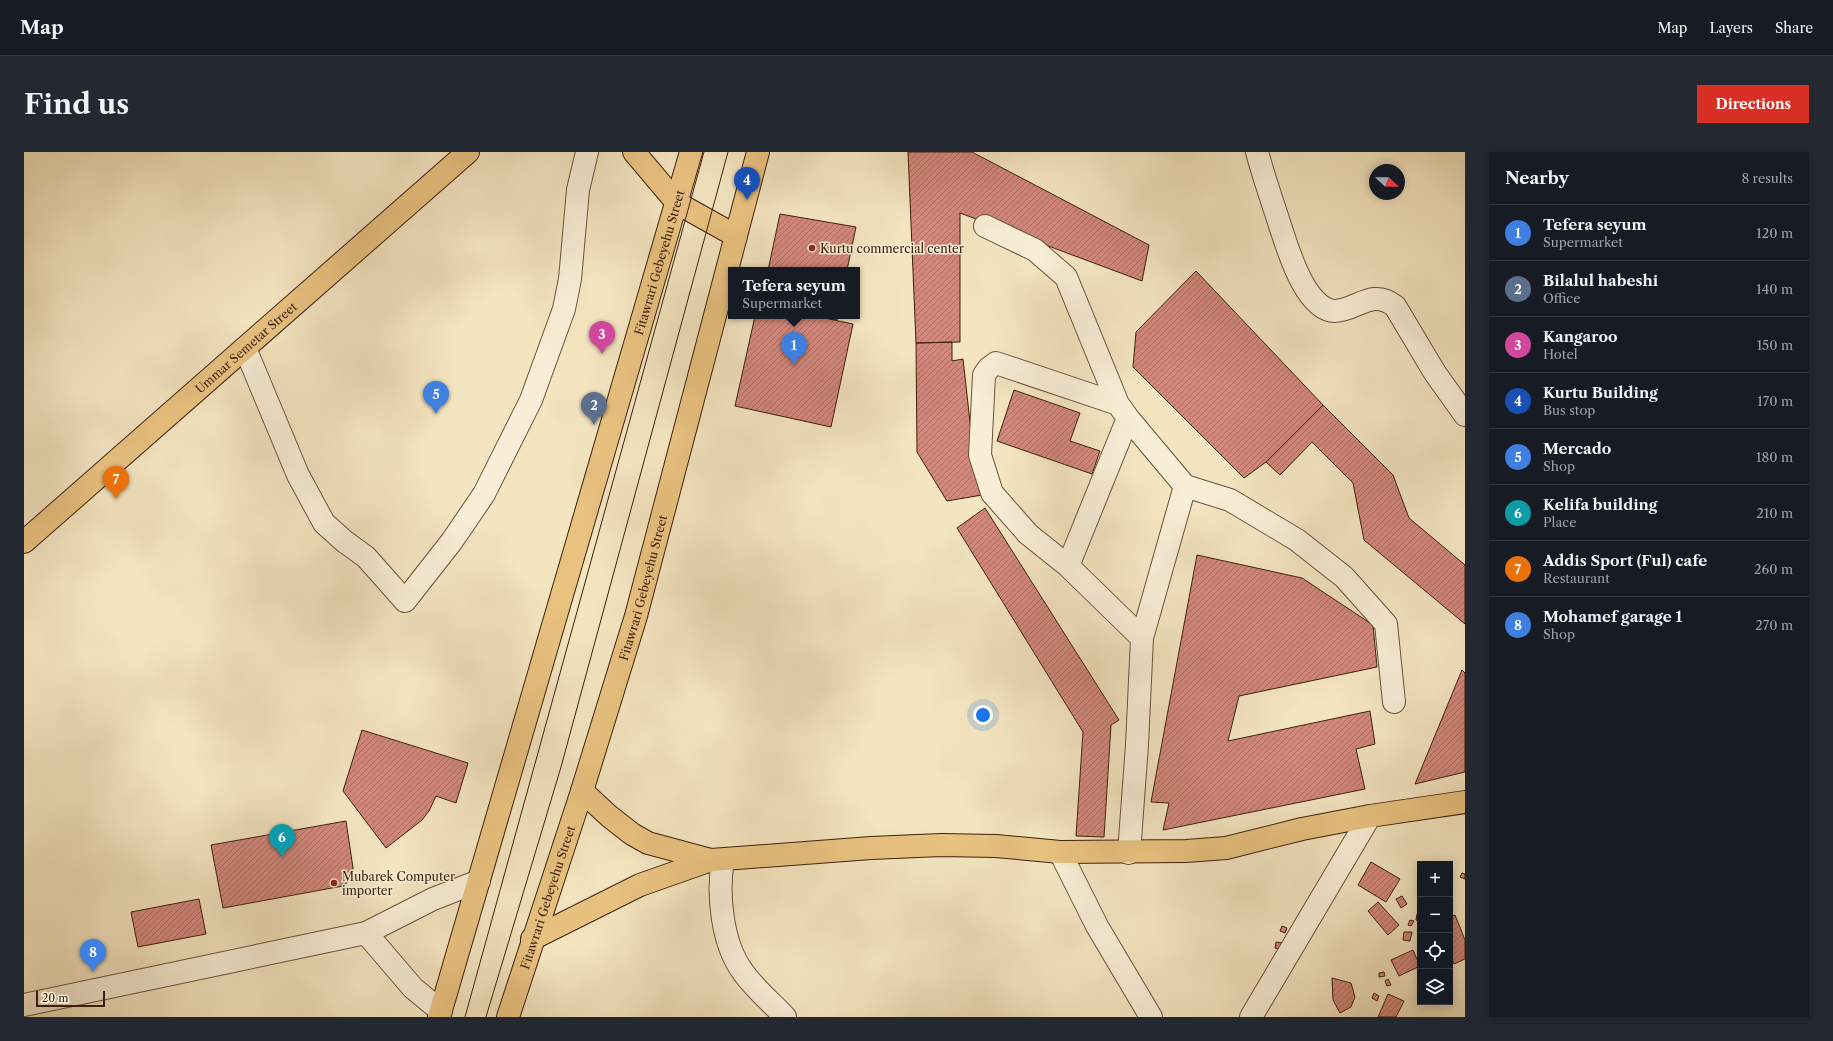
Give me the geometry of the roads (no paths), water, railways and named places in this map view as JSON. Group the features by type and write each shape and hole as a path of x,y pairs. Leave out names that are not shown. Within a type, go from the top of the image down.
{"main road":[{"name":"Ummar Semetar Street","path":"24,542 468,152"},
{"path":"634,152 677,203 736,236"},
{"name":"Fitawrari Gebeyehu Street","path":"440,1014 691,152"},
{"name":"Fitawrari Gebeyehu Street","path":"508,1017 582,791 636,616 758,152"},
{"path":"582,791 609,816 632,834 648,843 717,860"},
{"path":"532,940 640,885 717,860 871,848 941,845 996,846 1060,852 1129,853 1226,848 1302,829 1370,816 1465,802"}],"street":[{"path":"245,348 298,475 324,523 344,541 366,557 405,601 452,541 484,494 530,400 564,309 570,280 578,190 587,152"},
{"path":"1257,152 1285,241 1301,281 1310,295 1326,310 1333,311 1343,310 1373,298 1388,300 1394,306 1435,373 1465,415"},
{"path":"985,226 1036,250 1066,277 1123,411 1185,486 1230,500 1297,540 1344,577 1386,624 1394,702"},
{"path":"1123,411 996,363 989,368 984,375 980,455 992,493 1028,534 1068,566 1142,638"},
{"path":"1068,566 1123,411"},
{"path":"1129,853 1137,745 1142,638 1185,486"},
{"path":"1251,1017 1370,816"},
{"path":"1060,852 1097,926 1151,1017"},
{"path":"717,860 727,940 733,955 743,973 785,1017"},
{"path":"24,1005 366,933 433,899 479,881"},
{"path":"366,933 413,988 440,1014"}],"tram line":[{"path":"465,1017 704,152"},
{"path":"486,1017 561,767 728,152"}],"place":[{"name":"Kurtu Building","path":"747,200"},
{"name":"Kurtu commercial center","path":"812,248"},
{"name":"Kangaroo","path":"602,354"},
{"name":"Tefera seyum","path":"794,365"},
{"name":"Mercado","path":"436,414"},
{"name":"Bilalul habeshi","path":"594,425"},
{"name":"Addis Sport (Ful) cafe","path":"116,499"},
{"name":"Kelifa building","path":"282,857"},
{"name":"Mubarek Computer importer","path":"334,883"},
{"name":"Mohamef garage 1","path":"93,972"}]}
